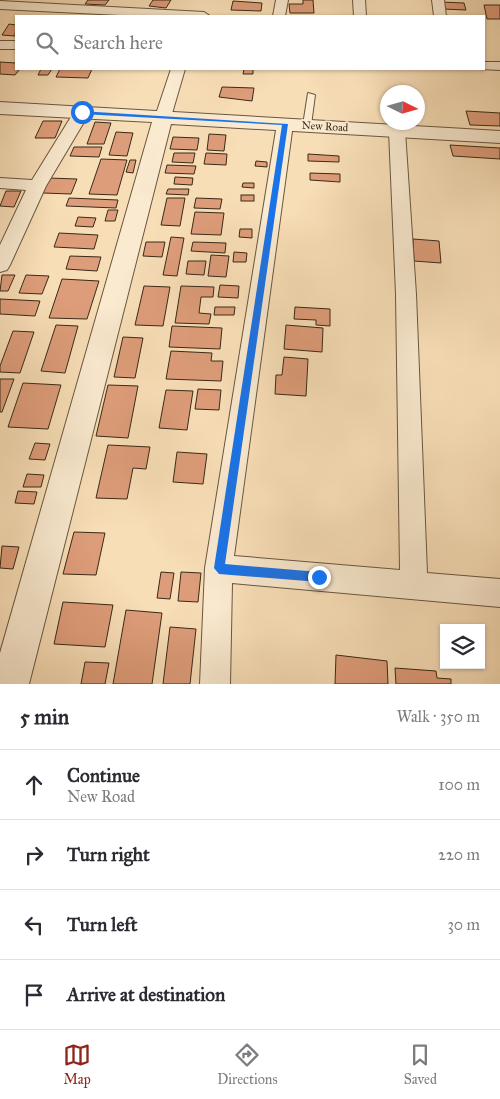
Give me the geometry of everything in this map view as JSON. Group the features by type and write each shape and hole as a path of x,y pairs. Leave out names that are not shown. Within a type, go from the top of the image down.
{"street":[{"path":"279,15 282,0"},
{"path":"359,0 360,15"},
{"path":"438,0 440,15"},
{"path":"0,5 185,15"},
{"path":"0,44 15,45"},
{"path":"485,66 500,66"},
{"path":"10,684 163,117 178,70"},
{"name":"New Road","path":"0,108 500,137"},
{"path":"0,265 37,186 82,112"},
{"path":"215,684 219,568 296,125"},
{"path":"397,131 406,304 414,585"},
{"path":"0,183 37,186"},
{"path":"219,568 500,593"}],"lane":[{"path":"296,125 310,95"}],"building":[{"path":"88,0 109,0 105,5 85,4"},
{"path":"153,0 171,0 166,8 149,6"},
{"path":"303,0 313,0 314,13 290,13 289,4 303,4"},
{"path":"233,1 262,3 261,11 231,10"},
{"path":"442,2 464,3 466,10 443,9"},
{"path":"484,5 500,5 500,19 487,19"},
{"path":"9,24 15,25 15,36 2,35"},
{"path":"0,62 15,63 15,70 19,70 15,75 0,74"},
{"path":"40,70 51,70 48,75 38,75"},
{"path":"60,70 92,70 88,78 56,77"},
{"path":"244,70 253,70 253,74 243,74"},
{"path":"222,87 254,88 252,101 219,97"},
{"path":"466,111 500,113 500,126 470,125"},
{"path":"43,121 62,121 55,138 35,138"},
{"path":"95,122 111,123 104,144 87,144"},
{"path":"116,132 133,133 127,156 109,155"},
{"path":"209,134 226,135 224,151 207,150"},
{"path":"173,137 199,138 197,150 170,149"},
{"path":"450,145 500,148 500,159 453,156"},
{"path":"74,147 102,147 99,157 70,156"},
{"path":"174,153 195,153 193,163 172,162"},
{"path":"206,153 227,154 226,165 204,164"},
{"path":"308,154 339,156 339,162 308,161"},
{"path":"101,159 127,160 117,195 89,194"},
{"path":"130,160 136,160 133,173 126,172"},
{"path":"256,161 267,162 267,167 255,166"},
{"path":"167,165 196,166 194,174 165,173"},
{"path":"310,173 340,174 340,182 310,180"},
{"path":"175,177 193,178 192,185 174,184"},
{"path":"49,178 77,179 71,194 43,193"},
{"path":"243,183 254,183 254,188 242,187"},
{"path":"168,189 189,189 188,195 166,194"},
{"path":"6,191 21,191 14,207 0,206"},
{"path":"241,195 254,195 254,201 241,201"},
{"path":"69,198 118,200 116,208 66,206"},
{"path":"167,198 185,198 180,226 161,225"},
{"path":"196,198 222,199 220,209 194,208"},
{"path":"108,210 118,210 115,221 105,221"},
{"path":"195,212 224,213 221,235 191,234"},
{"path":"78,217 96,218 93,227 75,226"},
{"path":"240,229 252,229 252,238 239,237"},
{"path":"59,233 98,235 94,249 54,247"},
{"path":"171,237 184,238 177,276 163,275"},
{"path":"413,239 439,241 441,263 414,261"},
{"path":"146,242 165,242 162,257 143,256"},
{"path":"193,242 226,243 225,253 191,251"},
{"path":"234,252 247,253 246,262 233,262"},
{"path":"211,255 229,256 226,277 208,276"},
{"path":"70,256 101,257 97,271 66,269"},
{"path":"188,261 206,261 204,275 186,274"},
{"path":"2,275 15,275 8,291 0,291"},
{"path":"26,275 49,276 42,294 19,293"},
{"path":"62,279 99,281 87,319 49,318"},
{"path":"220,285 239,286 238,298 218,297"},
{"path":"144,286 170,287 163,326 135,325"},
{"path":"181,286 214,287 213,297 201,297 199,313 211,314 209,324 175,323"},
{"path":"0,299 40,301 35,316 0,314"},
{"path":"215,307 235,307 234,315 214,315"},
{"path":"295,307 330,309 330,326 316,325 316,320 294,319"},
{"path":"56,325 78,326 65,373 41,371"},
{"path":"286,325 323,328 322,352 284,349"},
{"path":"172,326 222,328 220,349 169,347"},
{"path":"13,331 34,332 20,373 0,372 0,366"},
{"path":"123,337 143,338 135,378 114,377"},
{"path":"171,351 212,353 211,361 223,361 221,381 166,379"},
{"path":"284,357 308,359 306,396 275,394 276,375 282,375"},
{"path":"0,379 14,379 2,412 0,412"},
{"path":"23,383 61,385 48,429 8,427"},
{"path":"108,385 138,386 128,438 96,436"},
{"path":"198,389 221,390 219,410 195,409"},
{"path":"166,390 193,391 187,430 159,428"},
{"path":"35,443 50,444 45,460 29,459"},
{"path":"108,445 150,447 146,469 133,468 127,499 96,498"},
{"path":"177,452 207,454 203,484 173,482"},
{"path":"27,474 44,475 41,487 23,487"},
{"path":"18,491 37,492 34,504 15,503"},
{"path":"74,532 105,533 96,575 63,574"},
{"path":"2,546 19,547 13,569 0,568"},
{"path":"161,572 174,573 170,599 157,598"},
{"path":"181,572 201,573 198,602 178,601"},
{"path":"63,602 113,605 105,647 54,644"},
{"path":"126,610 162,613 152,684 113,684"},
{"path":"170,627 196,629 190,684 163,684"},
{"path":"336,655 387,661 388,684 335,684"},
{"path":"85,662 109,663 105,684 81,684"},
{"path":"395,668 436,671 437,678 451,679 451,684 396,684"}],"route":[{"path":"82,112 285,124 219,568 319,577"}]}
